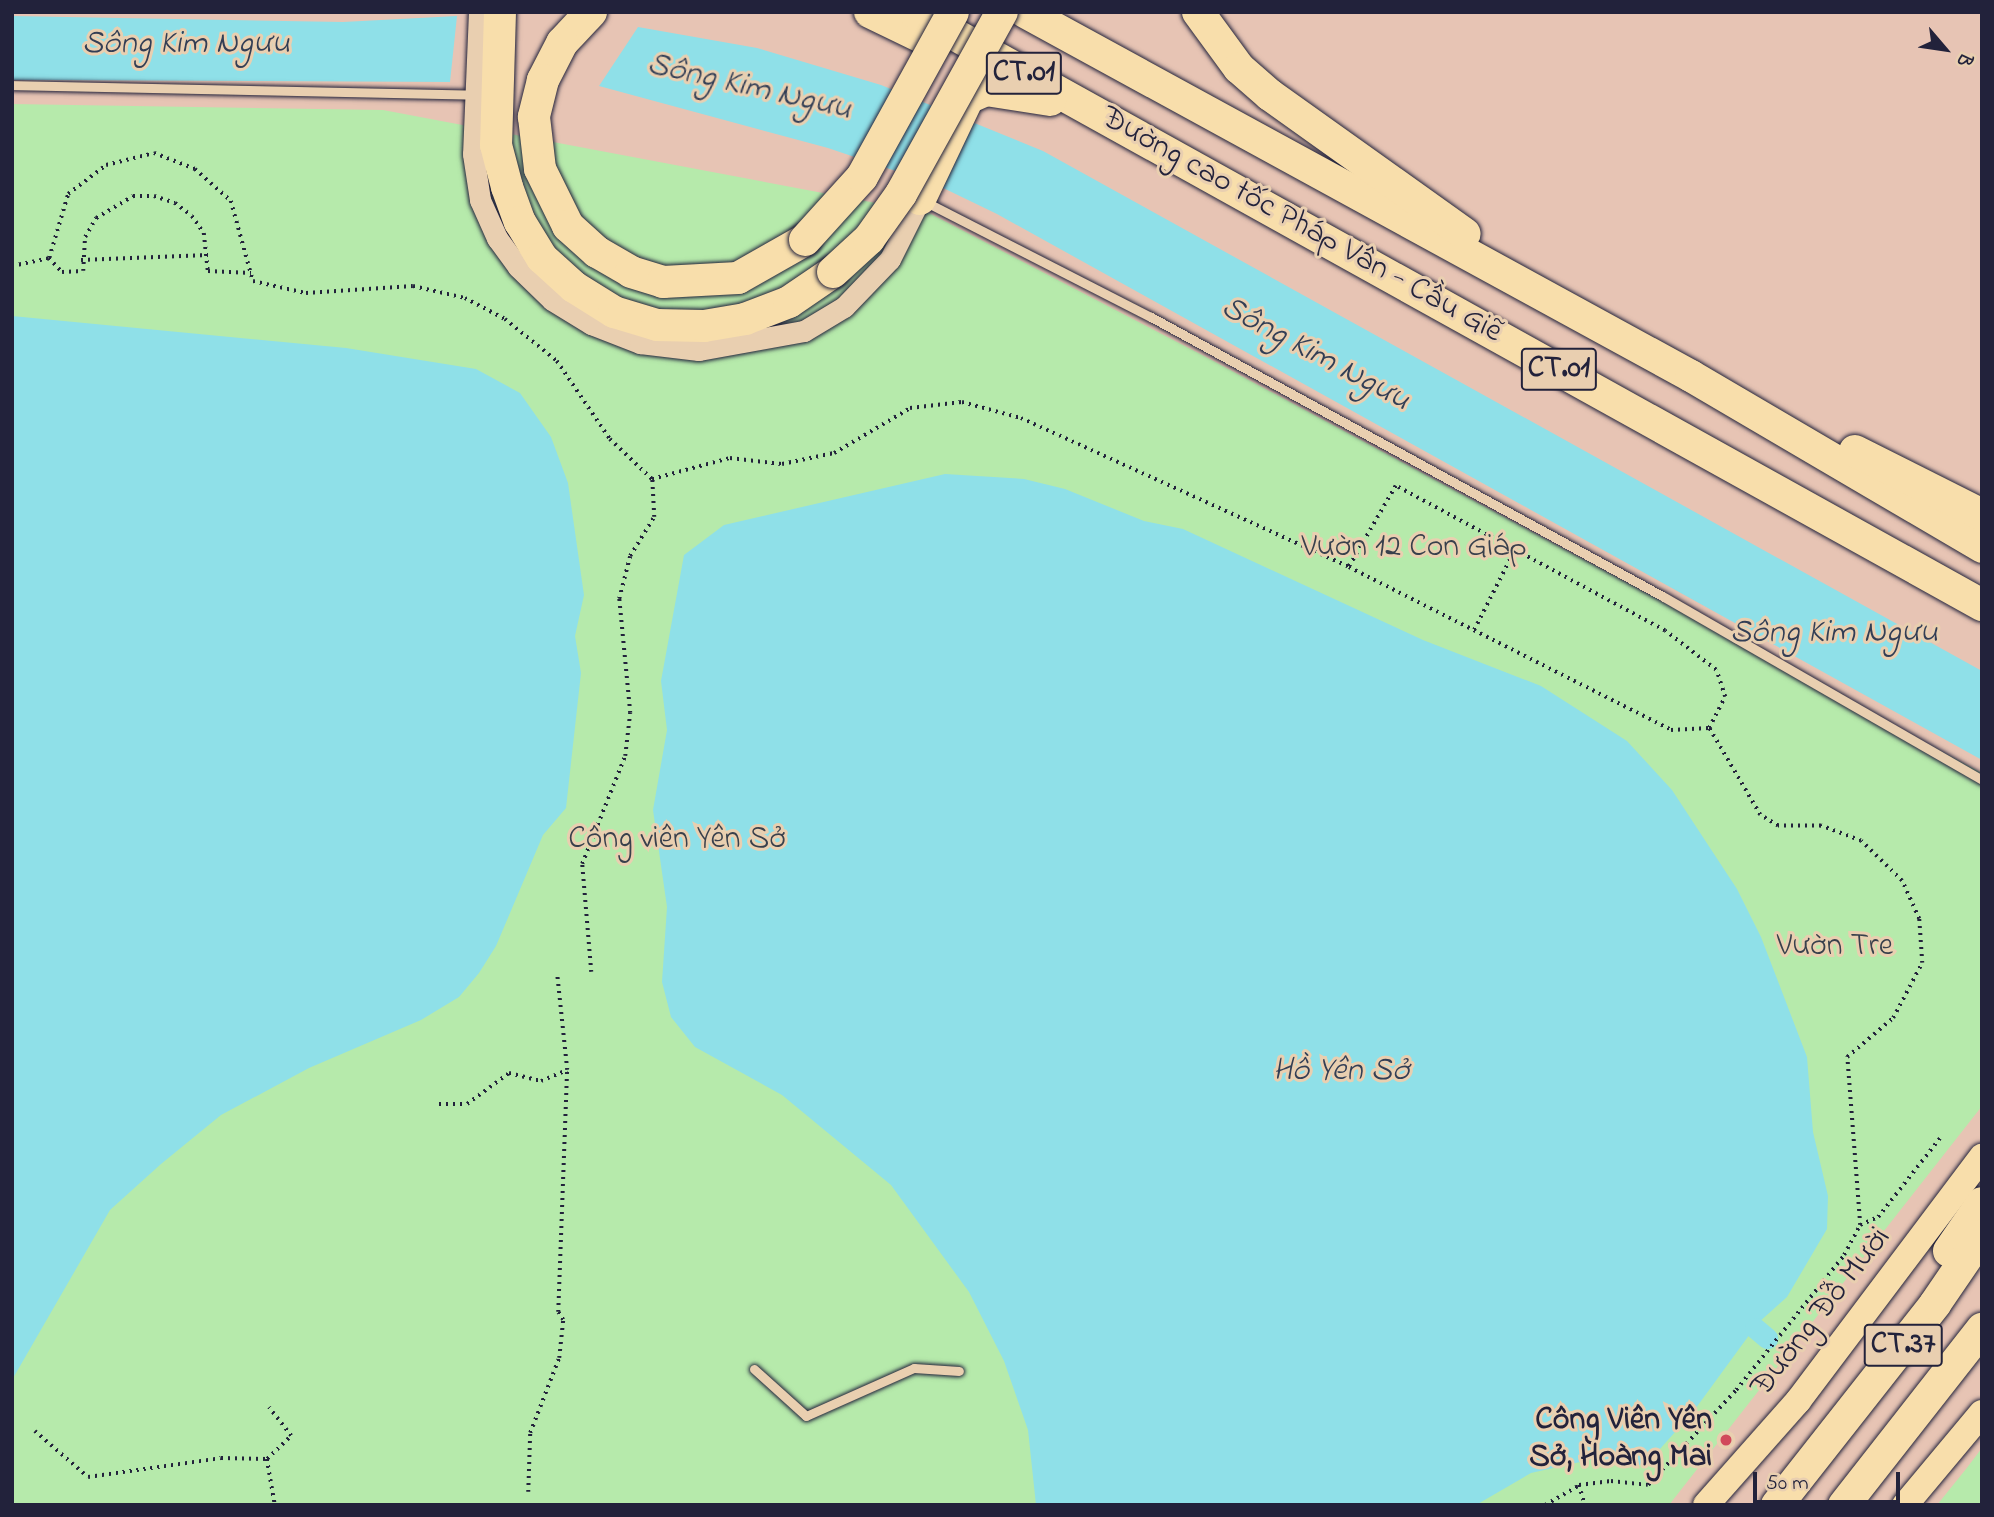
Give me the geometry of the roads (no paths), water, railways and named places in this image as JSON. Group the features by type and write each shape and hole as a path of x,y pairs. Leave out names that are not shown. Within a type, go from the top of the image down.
{"highway":[{"path":"500,12 495,107 496,145 520,222 541,258 574,287 614,312 657,325 704,326 745,319 789,302 833,272 869,239 901,194 1002,12"},
{"path":"591,12 562,43 543,80 534,117 540,169 568,226 597,252 631,272 663,282 738,278 804,240 862,177 953,12"},
{"path":"870,12 1050,100 1135,134"},
{"name":"Đường cao tốc Pháp Vân - Cầu Giẽ","path":"914,12 1982,605"},
{"name":"Đường cao tốc Pháp Vân - Cầu Giẽ","path":"1025,12 1691,376 1982,547"},
{"path":"1198,12 1239,68 1270,95 1564,307"},
{"path":"923,192 968,99 986,90 1050,100"},
{"path":"1691,376 1905,474 1982,515"},
{"path":"1819,1451 1850,1395 1982,1203"},
{"name":"CT.37","path":"1777,1505 1935,1304 1982,1236"},
{"name":"CT.37","path":"1844,1505 1982,1329"}],"main road":[{"name":"Đường Đỗ Mười","path":"1706,1505 1798,1401 1982,1157"},
{"path":"1905,1505 1982,1413"}],"street":[{"path":"479,12 473,95 473,154 480,200 497,238 552,300 591,324 640,343 699,350 804,331 844,307 890,259 923,192"}],"lane":[{"path":"12,85 473,95"},
{"path":"923,192 1664,597 1982,780"},
{"path":"754,1369 806,1416 914,1368 960,1371"}],"water":[{"path":"12,16 343,22 457,16 450,82 12,80"},
{"name":"Sông Kim Ngưu","path":"638,27 757,48 881,85 1043,151 1982,671 1982,760 997,214 937,185 828,148 599,86"},
{"path":"12,316 346,348 476,369 520,393 551,437 568,483 584,595 575,636 581,673 566,808 543,835 496,946 479,973 459,997 421,1020 309,1068 221,1115 161,1164 110,1210 12,1380"},
{"name":"Hồ Yên Sở","path":"945,474 1024,479 1065,489 1144,521 1183,529 1423,640 1541,686 1627,741 1672,790 1737,889 1761,937 1807,1057 1813,1132 1828,1196 1827,1229 1787,1297 1758,1323 1693,1412 1651,1459 1640,1465 1589,1460 1531,1473 1476,1505 1036,1505 1028,1430 1004,1361 969,1292 891,1185 782,1095 695,1047 671,1017 662,982 667,907 653,810 667,730 661,681 684,555 724,525"}],"waterway":[{"path":"1755,1328 1767,1338"}],"place":[{"name":"Công Viên Yên Sở, Hoàng Mai","path":"1726,1440"}],"park label":[{"name":"Vườn 12 Con Giáp","path":"1414,548"},
{"name":"Công viên Yên Sở","path":"677,840"},
{"name":"Vườn Tre","path":"1835,947"}]}
